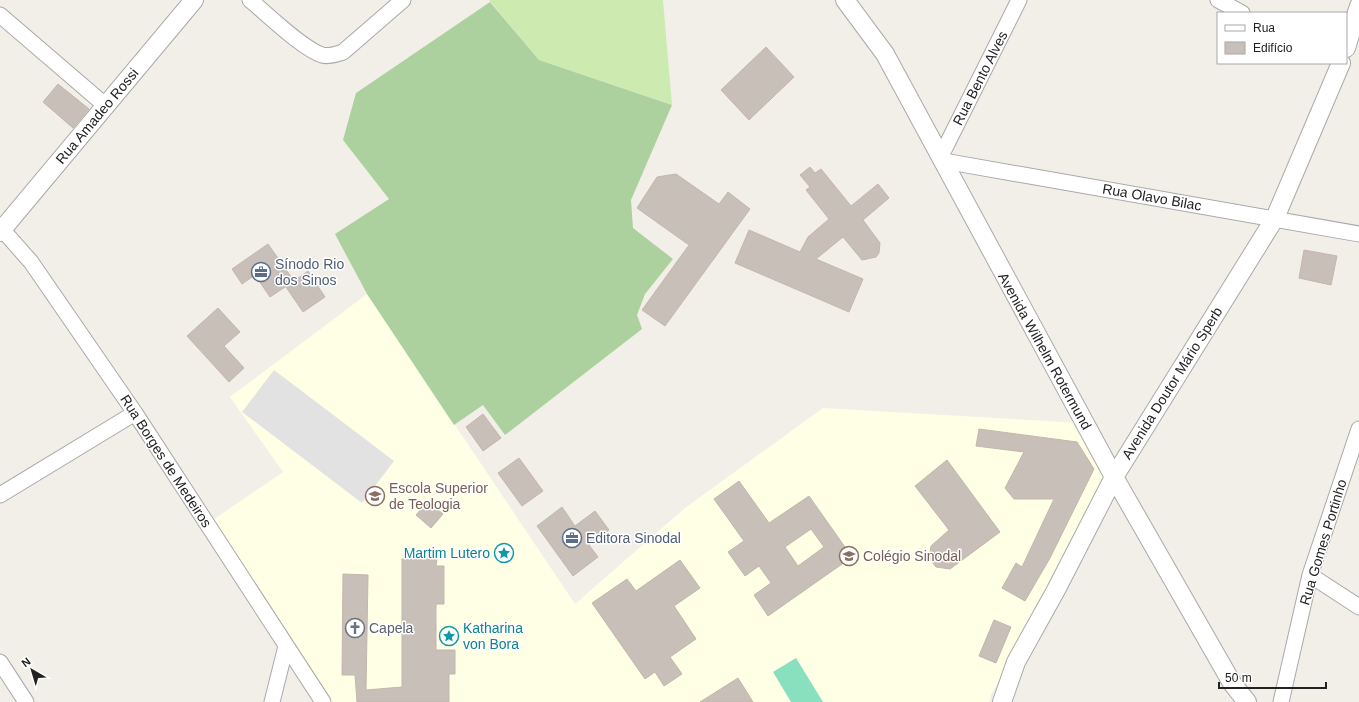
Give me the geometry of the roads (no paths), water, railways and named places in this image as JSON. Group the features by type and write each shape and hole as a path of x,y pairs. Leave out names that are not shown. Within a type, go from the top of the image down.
{"street":[{"name":"Rua Amadeo Rossi","path":"1,229 194,0"},
{"path":"250,0 309,48 323,55 334,55 343,52 403,0"},
{"name":"Avenida Wilhelm Rotermund","path":"845,0 885,54 1114,477 1232,683 1246,702"},
{"name":"Rua Bento Alves","path":"942,159 1019,0"},
{"path":"1218,0 1240,12"},
{"path":"1347,45 1359,6"},
{"path":"0,16 106,106"},
{"name":"Avenida Doutor Mário Sperb","path":"1002,702 1016,662 1056,590 1114,477 1275,218 1337,65"},
{"name":"Rua Olavo Bilac","path":"942,159 1359,234"},
{"name":"Rua Borges de Medeiros","path":"1,229 30,262 135,413 323,702"},
{"path":"0,495 135,413"},
{"name":"Rua Gomes Portinho","path":"1281,702 1310,575 1359,430"},
{"path":"1310,575 1359,607"},
{"path":"272,702 286,646"},
{"path":"0,662 26,702"}],"place":[{"name":"Sínodo Rio dos Sinos","path":"261,272"},
{"name":"Escola Superior de Teologia","path":"375,496"},
{"name":"Editora Sinodal","path":"572,538"},
{"name":"Martim Lutero","path":"504,553"},
{"name":"Colégio Sinodal","path":"849,556"},
{"name":"Capela","path":"355,628"},
{"name":"Katharina von Bora","path":"449,636"}]}
